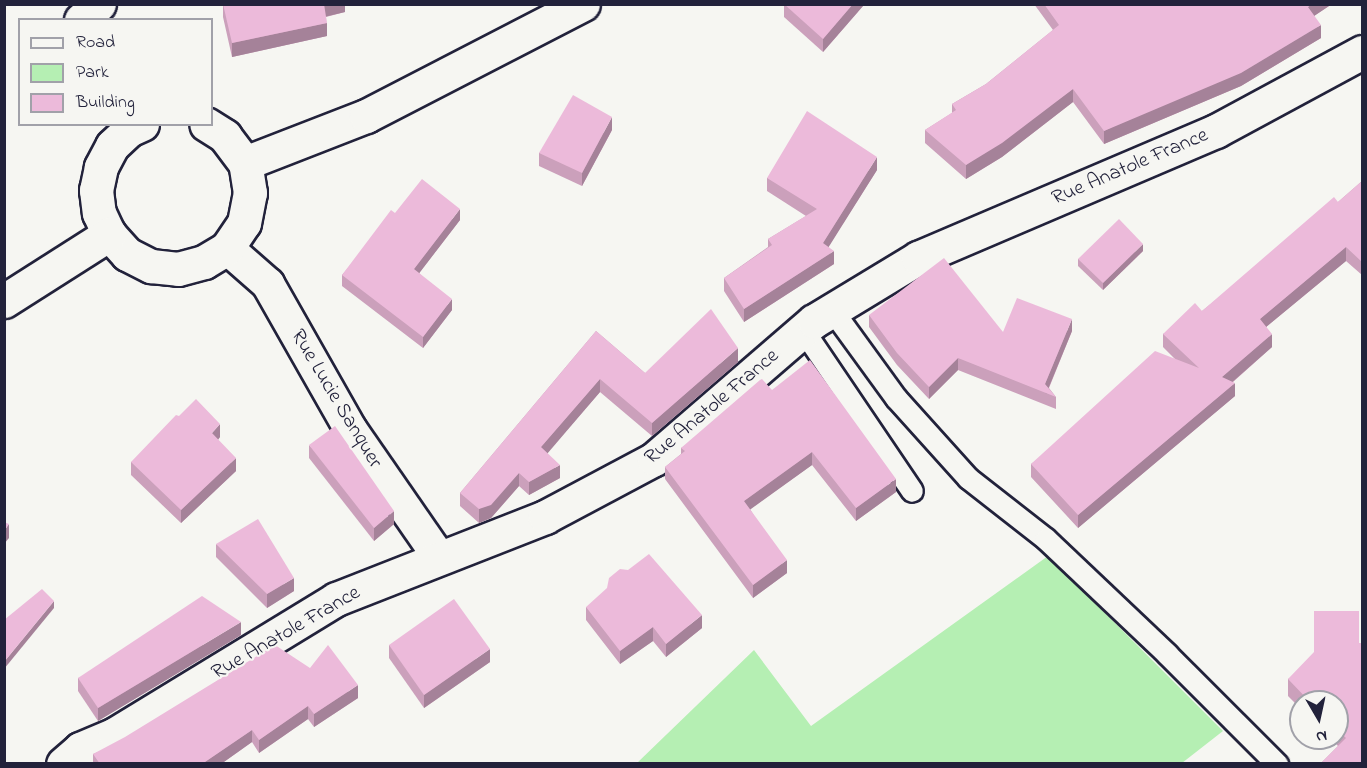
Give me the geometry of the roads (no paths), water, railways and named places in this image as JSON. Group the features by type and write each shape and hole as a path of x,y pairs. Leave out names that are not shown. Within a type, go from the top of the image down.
{"street":[{"path":"62,4 74,18"},
{"path":"83,18 99,4"},
{"path":"244,163 366,116 583,4"},
{"name":"Rue Anatole France","path":"63,764 80,749 115,734 336,599 545,517 654,459 803,330 918,258 1216,131 1362,52"},
{"path":"138,126 129,130 112,146 101,167 96,190 99,213 109,234 127,254 151,266 178,269 204,262 227,248 244,223 250,193 244,163 225,136 209,126"},
{"path":"4,301 109,234"},
{"name":"Rue Lucie Sanquer","path":"227,248 268,284 351,430 439,557"}],"lane":[{"path":"832,310 896,398 968,478 1046,539 1167,654 1276,764"},
{"path":"803,330 912,491"}]}
